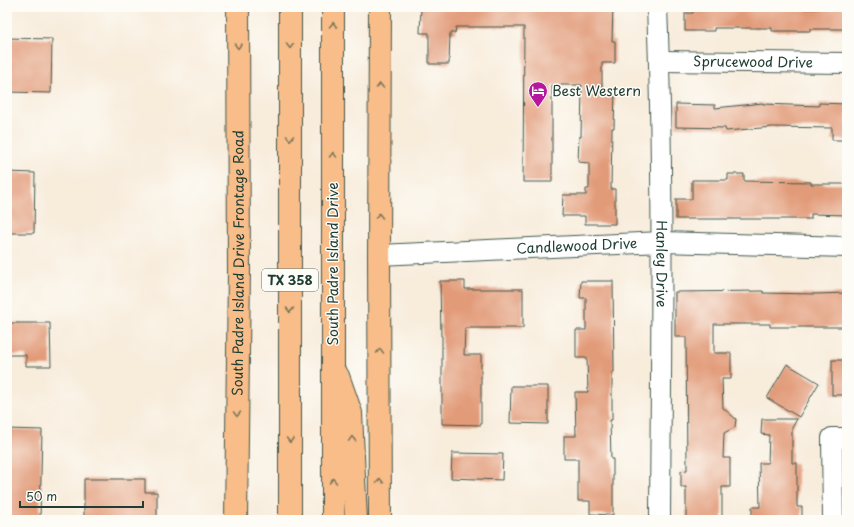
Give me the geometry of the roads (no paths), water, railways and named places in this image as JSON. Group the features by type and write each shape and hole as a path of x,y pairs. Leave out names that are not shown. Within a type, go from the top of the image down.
{"main road":[{"name":"South Padre Island Drive Frontage Road","path":"236,520 239,270 238,7"},
{"name":"TX 358","path":"290,7 290,520"},
{"name":"South Padre Island Drive","path":"333,520 334,7"},
{"path":"380,7 380,520"},
{"path":"333,362 351,413 356,520"},
{"path":"283,520 290,461"}],"street":[{"name":"Hanley Drive","path":"657,7 660,61 662,242 660,520"},
{"name":"Sprucewood Drive","path":"660,61 847,63"},
{"name":"Candlewood Drive","path":"379,255 662,242 847,247"},
{"path":"833,520 832,438 847,438"}],"place":[{"name":"Best Western","path":"538,108"}]}
